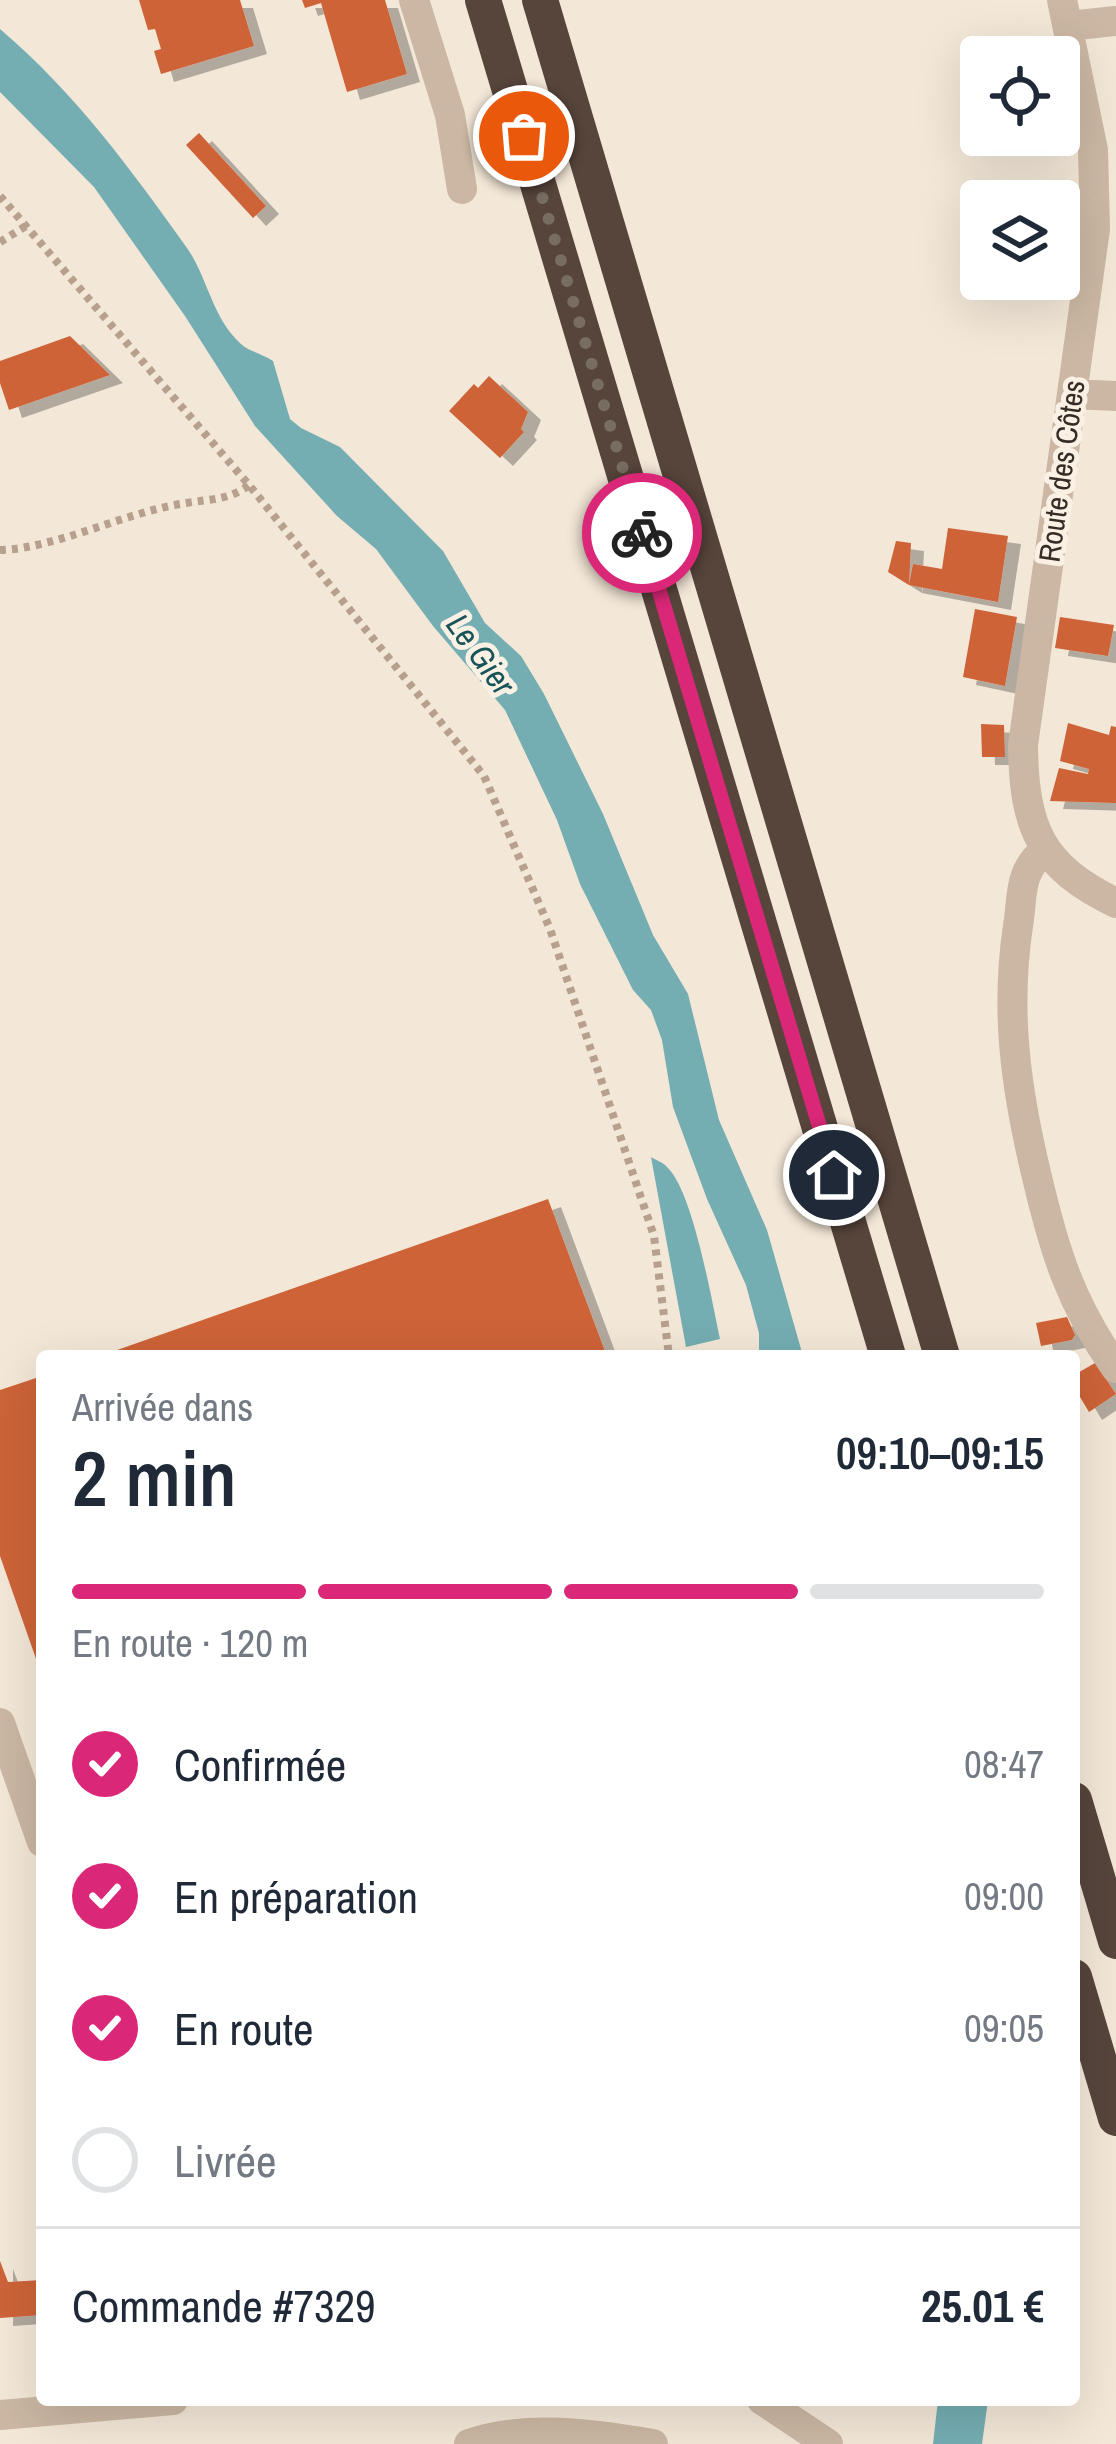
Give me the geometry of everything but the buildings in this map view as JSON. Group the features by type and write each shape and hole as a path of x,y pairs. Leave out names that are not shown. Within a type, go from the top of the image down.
{"highway":[{"path":"483,0 886,1350"},
{"path":"539,0 940,1350"},
{"path":"1080,1820 1116,1941"},
{"path":"1080,1997 1116,2118"}],"street":[{"path":"415,0 450,115 462,189"},
{"path":"1065,13 1116,21"},
{"name":"Route des Côtes","path":"1044,851 1030,819 1023,745 1097,190 1086,105 1065,13"},
{"path":"1072,394 1116,396"},
{"path":"1116,903 1062,871 1044,851 1033,860 1021,888 1010,989 1019,1101 1055,1256 1077,1306 1116,1368"},
{"path":"1,1729 36,1825"},
{"path":"0,2415 104,2406"},
{"path":"771,2406 828,2444"},
{"path":"469,2444 494,2435 533,2433 598,2435 653,2444"}],"path":[{"path":"0,196 250,485 484,776 550,929 654,1236 668,1350"},
{"path":"0,242 26,226"},
{"path":"0,550 47,541 144,510 228,498 250,485"}],"water":[{"name":"Le Gier","path":"0,29 77,105 144,189 194,260 231,334 273,361 290,419 340,447 443,551 485,623 521,656 603,814 653,935 688,994 719,1120 767,1230 801,1350 759,1350 746,1285 673,1107 662,1040 651,1010 633,990 580,884 557,820 505,710 433,626 376,549 337,516 255,426 94,187 0,92"},
{"path":"651,1157 667,1167 685,1199 720,1339 686,1347"},
{"path":"937,2406 987,2406 982,2444 933,2444"}],"way so far":[{"path":"524,136 642,533"}],"route":[{"path":"642,533 834,1175"}]}
